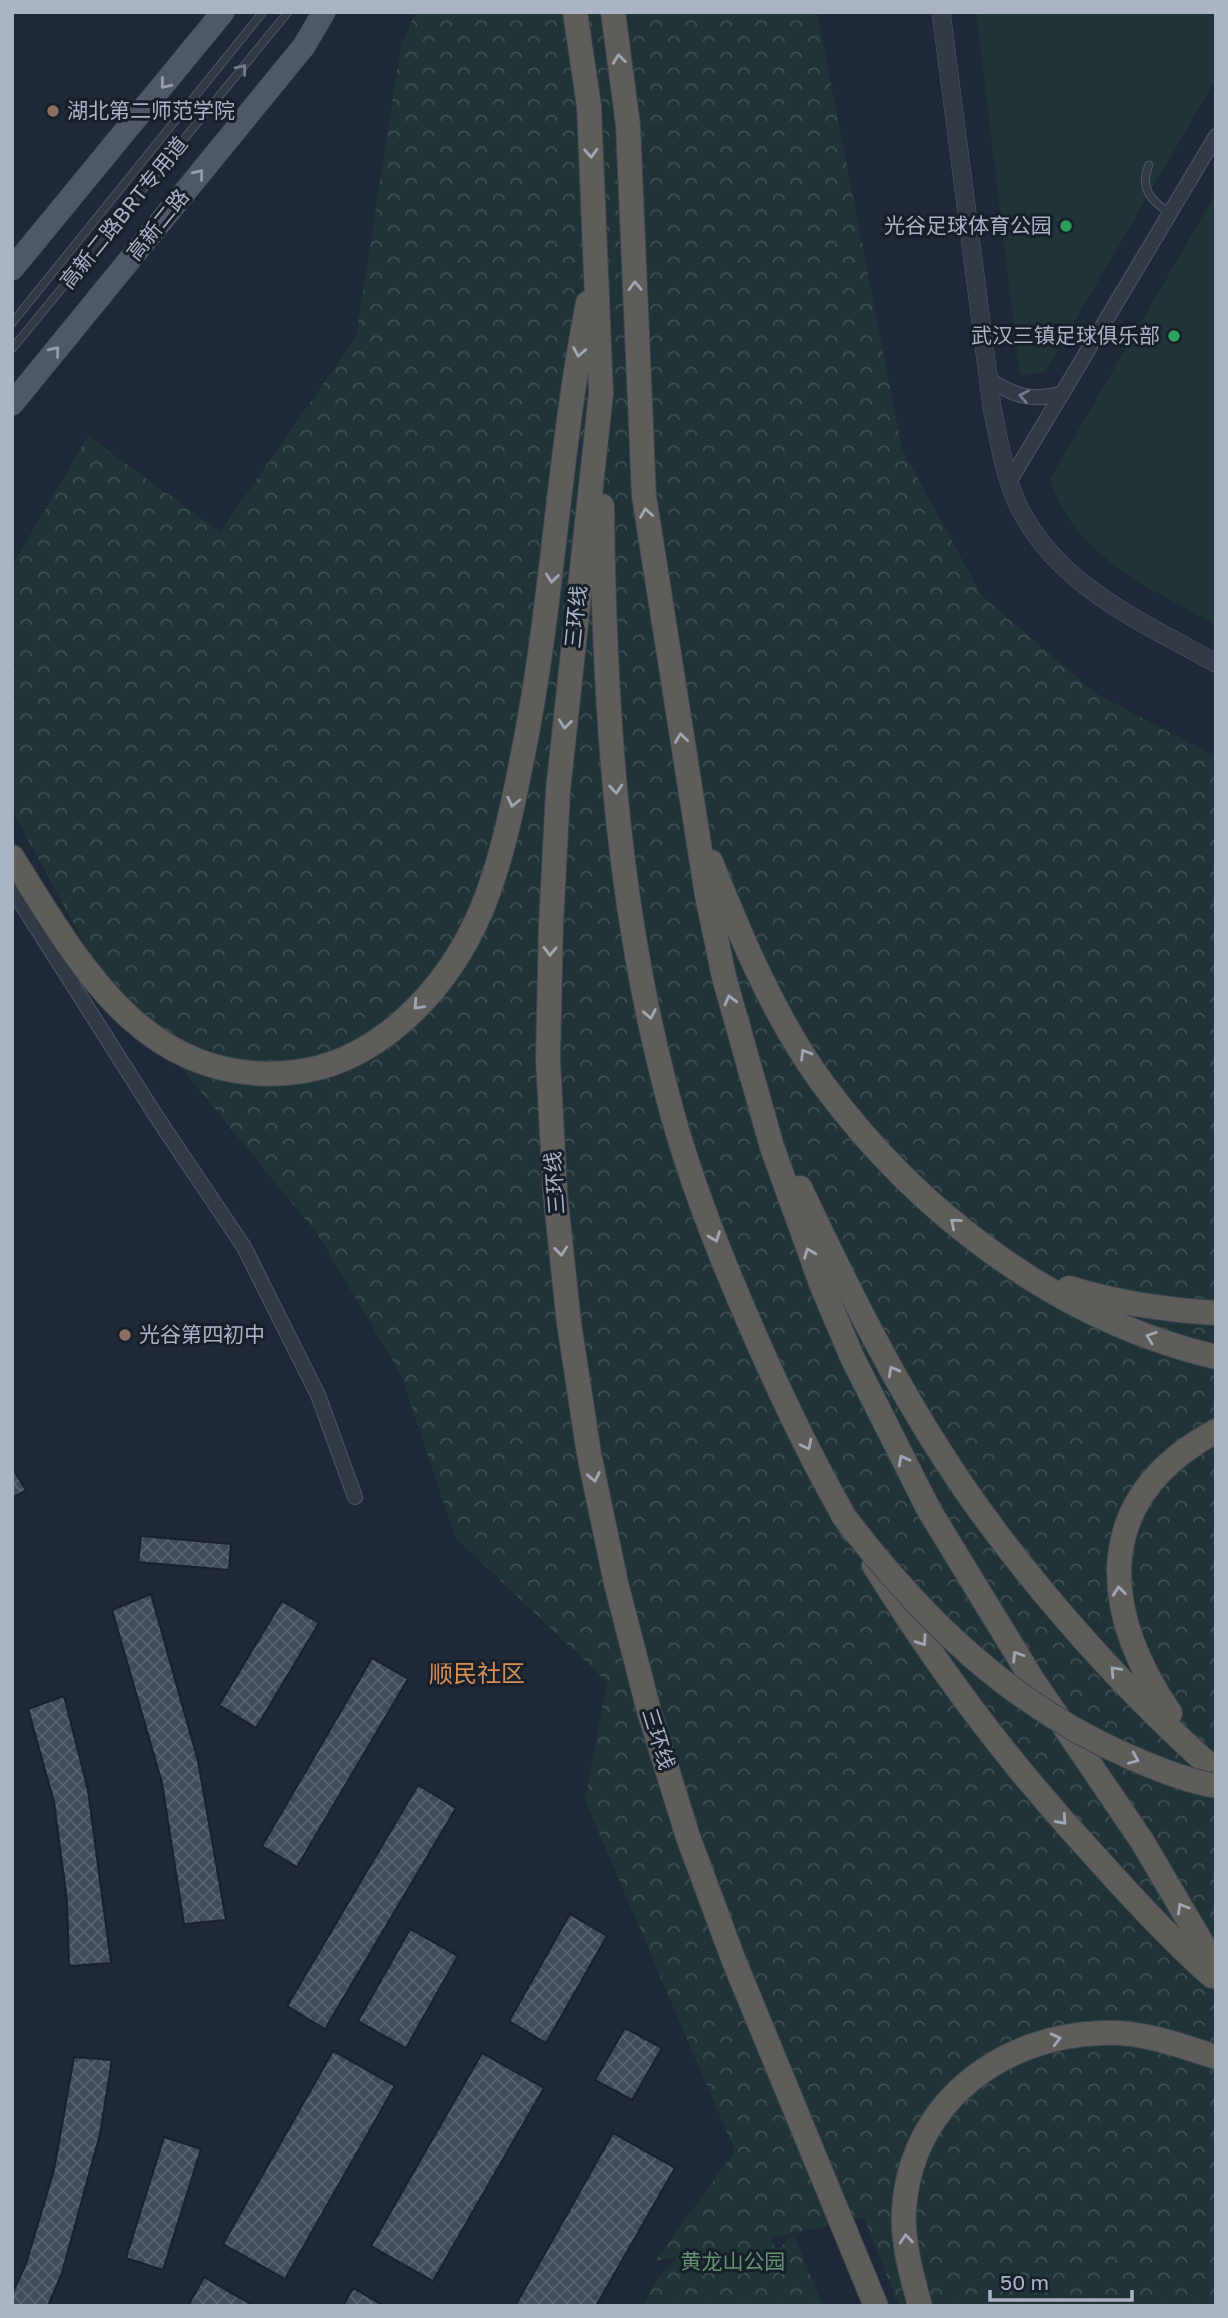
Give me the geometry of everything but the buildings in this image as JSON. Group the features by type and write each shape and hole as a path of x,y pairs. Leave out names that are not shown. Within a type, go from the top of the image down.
{"highway":[{"name":"三环线","path":"575,12 589,106 601,393 558,791 548,1059 555,1192 569,1323 589,1454 616,1583 639,1673 688,1837 734,1961 876,2306"},
{"path":"613,12 628,125 644,496 692,805 724,976 776,1159 822,1286 889,1433 980,1597 1142,1841 1216,1967"},
{"path":"12,857 66,943 108,997 158,1041 191,1059 226,1071 264,1075 301,1072 337,1062 371,1046 401,1023 432,991 456,956 480,913 500,853 527,737 547,618 577,361 596,261"},
{"path":"601,393 606,672 623,868 663,1081 690,1174 735,1290 781,1393 842,1514 906,1617 974,1715 1048,1805 1127,1892 1216,1979"},
{"path":"692,805 712,864 756,965 822,1083 871,1144 920,1195 975,1240 1025,1275 1131,1330 1216,1357"},
{"path":"748,1065 846,1285 934,1442 988,1520 1073,1625 1209,1765"},
{"path":"1025,1275 1122,1303 1216,1313"},
{"path":"1209,1765 1161,1701 1144,1670 1122,1613 1117,1581 1120,1548 1130,1517 1146,1489 1193,1443 1216,1431"},
{"path":"842,1514 883,1568 928,1618 976,1662 1030,1702 1084,1737 1147,1765 1216,1786"},
{"path":"920,2306 909,2265 904,2212 911,2170 926,2132 954,2094 993,2062 1028,2046 1065,2036 1103,2032 1142,2035 1216,2057"}],"main road":[{"name":"高新二路","path":"304,46 324,12"},
{"name":"高新二路","path":"12,404 333,12"},
{"path":"12,269 222,13"}],"street":[{"path":"941,12 1000,449 1019,506 1037,536 1059,564 1081,584 1216,663"},
{"path":"1009,482 1216,136"},
{"path":"989,379 1019,396 1047,398 1063,393"},
{"path":"12,889 150,1107 244,1247 318,1395 355,1497"}],"lane":[{"name":"高新二路BRT专用道","path":"12,323 263,12"},
{"name":"高新二路BRT专用道","path":"12,349 288,12"},
{"path":"1149,165 1145,184 1149,196 1171,214"}],"green space":[{"name":"黄龙山公园","path":"416,12 817,12 902,449 982,596 1095,693 1216,757 1216,2306 899,2306 864,2218 770,2238 777,2250 794,2235 823,2306 644,2306 654,2283 677,2257 655,2261 735,2151 585,1800 607,1682 455,1537 401,1375 318,1235 94,961 12,810 12,566 88,436 220,532 356,337 401,46"},
{"name":"光谷足球体育公园","path":"976,12 1216,12 1216,79 1045,372 1020,375"},
{"name":"武汉三镇足球俱乐部","path":"1216,193 1216,625 1141,583 1096,550 1077,530 1061,506 1050,479"}],"place":[{"name":"湖北第二师范学院","path":"53,111"},
{"name":"光谷足球体育公园","path":"1066,226"},
{"name":"武汉三镇足球俱乐部","path":"1174,336"},
{"name":"光谷第四初中","path":"125,1335"}],"district":[{"name":"顺民社区","path":"477,1674"}]}
